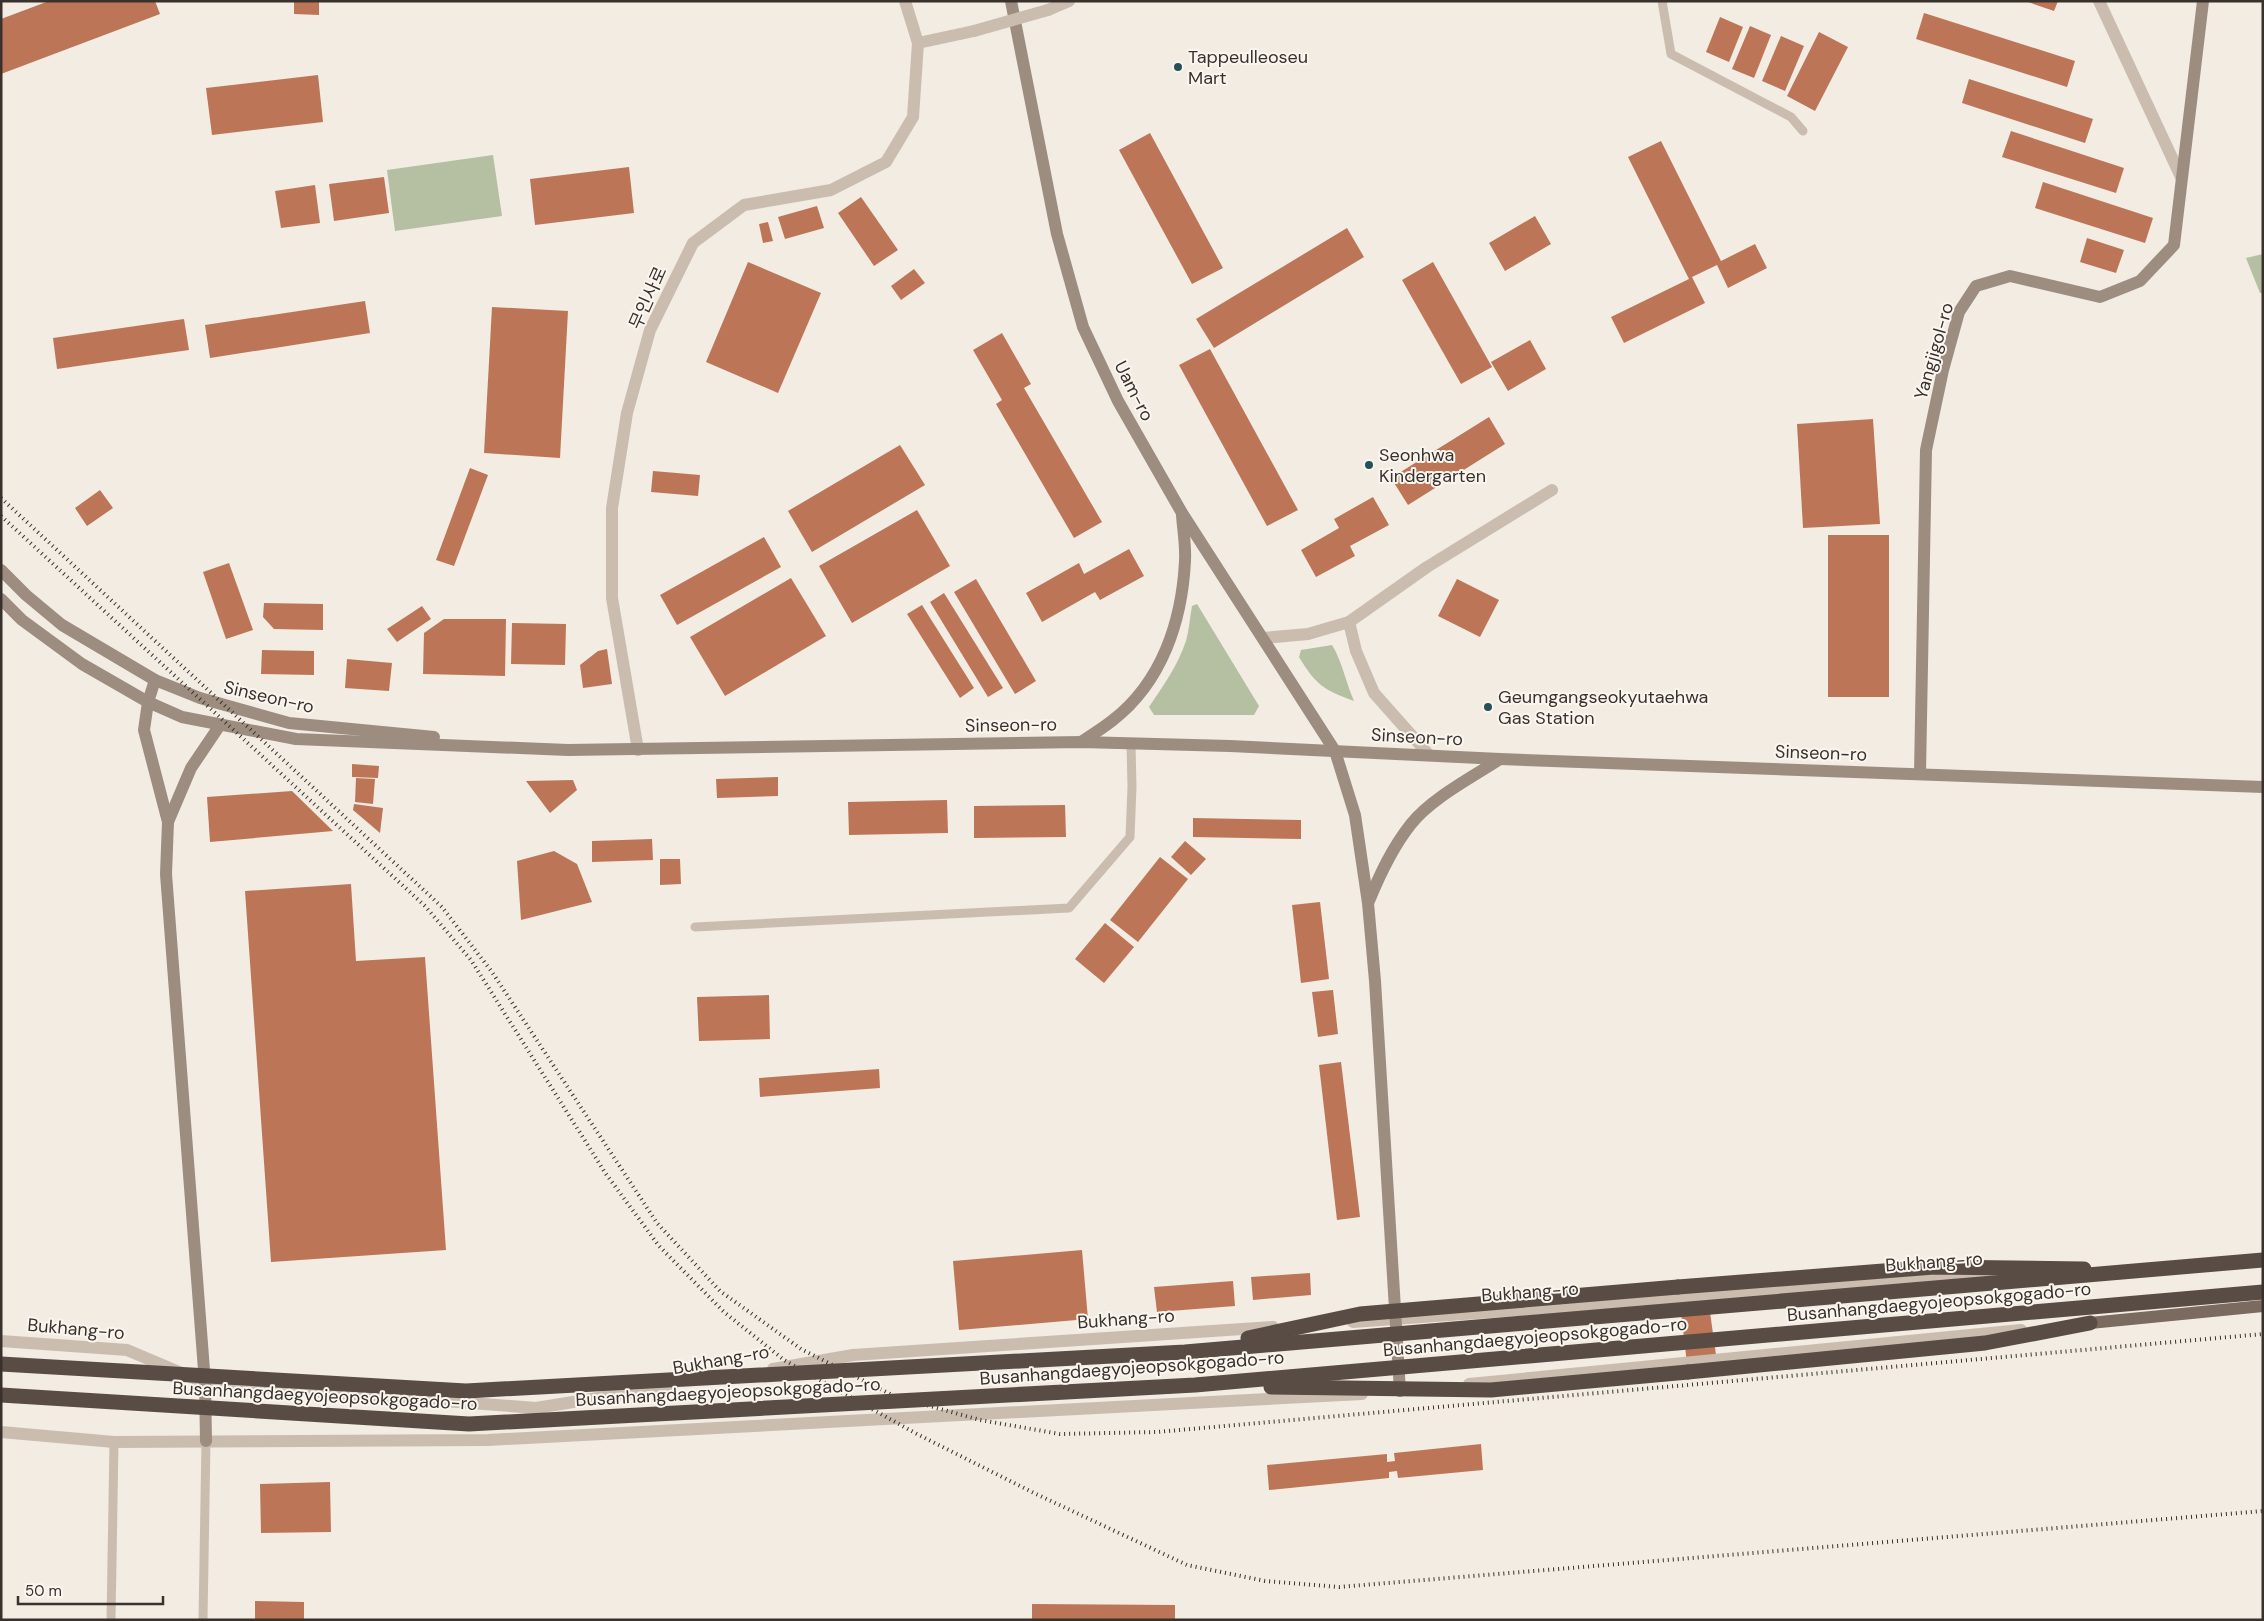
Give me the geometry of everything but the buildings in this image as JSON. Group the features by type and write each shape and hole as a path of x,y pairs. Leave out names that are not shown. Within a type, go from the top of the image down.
{"highway":[{"name":"Busanhangdaegyojeopsokgogado-ro","path":"1,1364 466,1391 1186,1352 2263,1260"},
{"path":"1186,1352 1360,1314 1934,1267 2084,1269"},
{"name":"Busanhangdaegyojeopsokgogado-ro","path":"1,1395 469,1424 1195,1385 2263,1292"},
{"path":"1195,1385 1491,1390 1985,1344 2090,1323"}],"main road":[{"name":"Uam-ro","path":"1011,1 1057,234 1083,327 1118,401 1182,513 1335,751 1355,815 1368,903 1375,981 1400,1391"},
{"name":"Yangjigol-ro","path":"1920,774 1926,450 1943,370 1959,312 1976,286 2010,276 2100,297 2140,281 2174,245 2204,1"},
{"path":"1081,742 1114,720 1143,690 1161,664 1180,609 1186,560 1182,513"},
{"name":"Sinseon-ro","path":"1,570 26,595 62,625 155,680 200,698 290,723 568,750"},
{"name":"Sinseon-ro","path":"1,599 22,620 82,664 148,702 182,718 296,739 568,750 1081,742 1130,743 1429,755 1500,760 2263,787"},
{"path":"155,680 148,702 144,730 168,822 167,884 205,1384 206,1441"},
{"path":"168,822 191,768 220,725"},
{"path":"1368,903 1383,866 1411,823 1441,797 1500,760"},
{"name":"Bukhang-ro","path":"2084,1269 2263,1255"},
{"path":"2090,1323 2263,1306"}],"street":[{"name":"무인사로","path":"638,750 612,598 612,508 627,413 650,330 693,242 744,205 832,190 886,162 913,117 918,43 905,1"},
{"path":"918,43 1048,10 1069,1"},
{"path":"2099,1 2181,177"},
{"path":"1263,638 1308,634 1348,622 1427,567 1552,490"},
{"path":"1348,622 1356,651 1374,693 1429,755"},
{"name":"Bukhang-ro","path":"1,1341 128,1350 205,1384 536,1408 853,1355 1396,1319 2084,1269"},
{"path":"1,1432 114,1442 488,1440 1354,1395 2090,1323"}],"lane":[{"path":"1662,1 1671,54 1791,117 1803,130"},
{"path":"695,927 1069,908 1130,837 1132,787 1130,743"},
{"path":"203,1620 206,1441"},
{"path":"110,1620 114,1442"}],"green space":[{"path":"493,155 502,216 395,231 387,170"},
{"path":"2263,254 2263,293 2260,293 2246,258"},
{"path":"1197,604 1259,706 1254,715 1154,715 1149,707 1179,658 1186,641 1192,606"},
{"path":"1332,645 1339,658 1354,701 1328,690 1316,680 1299,657 1301,650"}],"railway":[{"path":"1,498 442,907 492,972 657,1223 720,1291 801,1349 894,1396 980,1420 1060,1434 1157,1432 2263,1334"},
{"path":"1,516 425,906 471,960 606,1174 659,1246 724,1312 784,1360 915,1433 1034,1493 1187,1565 1265,1581 1339,1587 2263,1511"}],"place":[{"name":"Tappeulleoseu Mart","path":"1178,67"},
{"name":"Seonhwa Kindergarten","path":"1369,465"},
{"name":"Geumgangseokyutaehwa Gas Station","path":"1488,707"}]}
